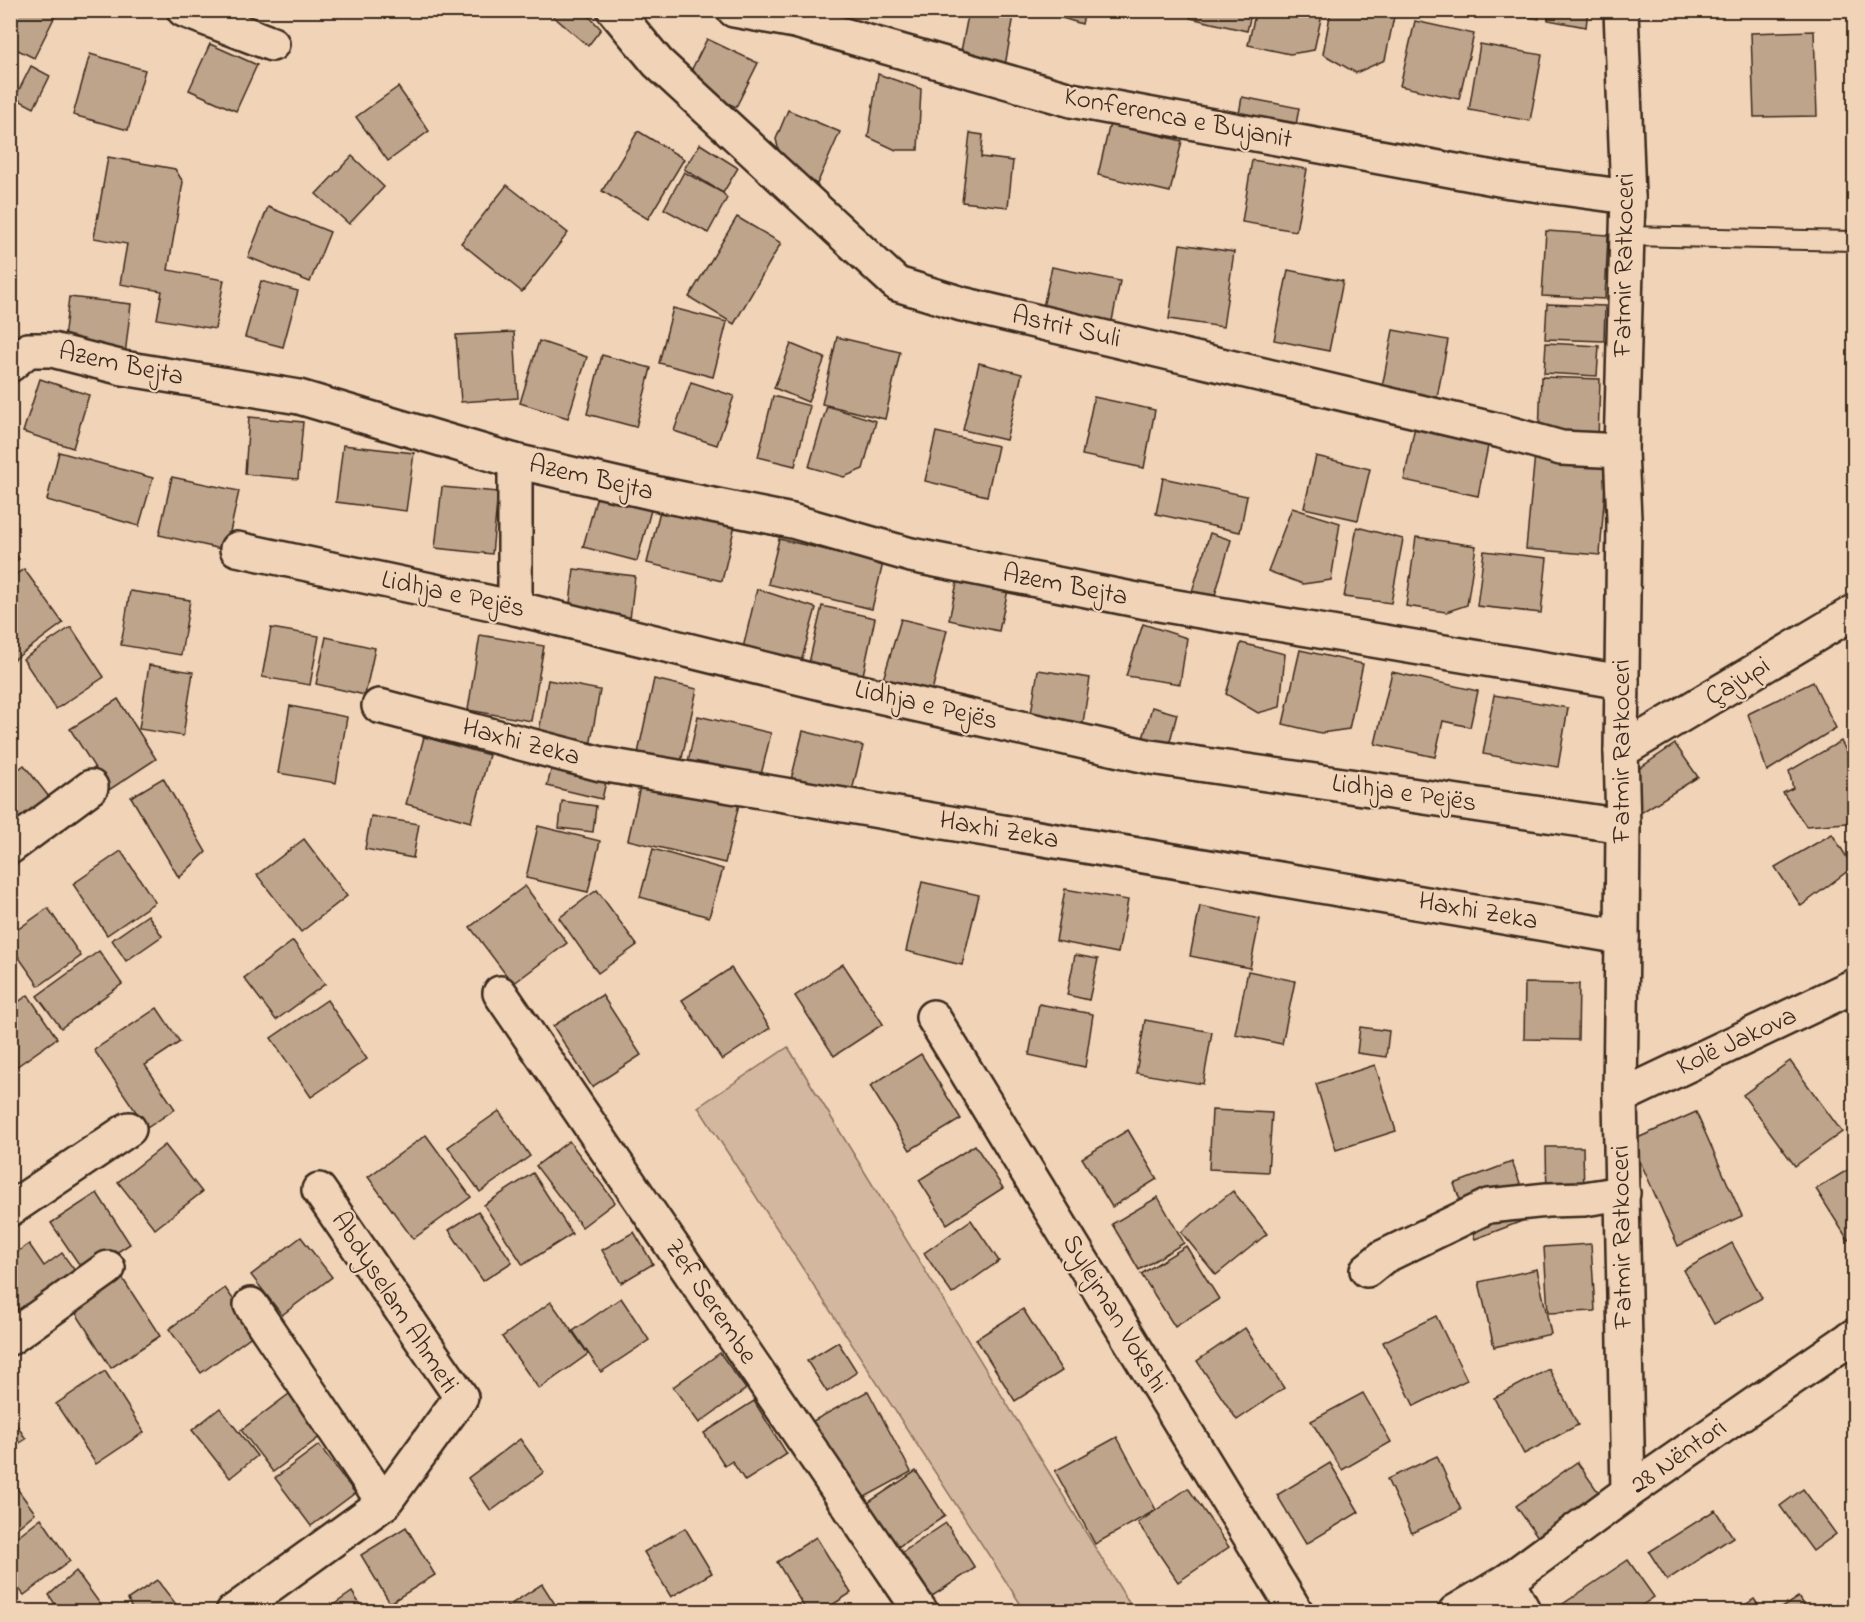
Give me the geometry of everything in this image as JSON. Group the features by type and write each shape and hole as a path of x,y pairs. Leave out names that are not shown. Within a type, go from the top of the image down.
{"street":[{"path":"184,10 272,44"},
{"name":"Astrit Suli","path":"614,10 658,63 897,284 962,304 1561,447 1621,452"},
{"name":"Konferenca e Bujanit","path":"734,10 795,21 1071,100 1510,181 1628,197"},
{"name":"Fatmir Ratkoceri","path":"1621,10 1628,197 1621,452 1624,519 1620,1097 1628,1492"},
{"name":"Azem Bejta","path":"10,364 28,350 52,350 123,368 299,397 515,461 663,495 792,521 933,560 1147,602 1622,682"},
{"name":"Azem Bejta","path":"515,461 515,608"},
{"name":"Lidhja e Pejës","path":"237,549 515,608 830,685 1151,757 1623,826"},
{"name":"Çajupi","path":"1621,751 1854,612"},
{"name":"Haxhi Zeka","path":"379,706 601,764 1622,937"},
{"path":"10,847 91,787"},
{"name":"Kolë Jakova","path":"1620,1097 1854,986"},
{"name":"Zef Serembe","path":"500,993 921,1611"},
{"name":"Sylejman Vokshi","path":"933,1017 1296,1611"},
{"path":"10,1209 129,1129"},
{"name":"Abdyselam Ahmeti","path":"232,1611 384,1503 461,1397 319,1190"},
{"path":"1367,1270 1383,1257 1488,1206 1584,1199 1623,1193"},
{"path":"10,1338 108,1268"},
{"path":"251,1305 384,1503"},
{"name":"28 Nëntori","path":"1455,1611 1507,1581 1628,1492 1854,1336"},
{"path":"1507,1581 1524,1611"}],"lane":[{"path":"1627,236 1854,240"}],"shaded area":[{"path":"788,1047 1134,1611 1025,1611 698,1107"}],"building":[{"path":"10,10 58,10 34,58 10,46"},
{"path":"557,10 583,10 601,29 588,46 553,16"},
{"path":"969,10 1015,10 1004,71 959,62"},
{"path":"1036,10 1085,10 1082,24"},
{"path":"1191,10 1252,10 1247,31 1190,18"},
{"path":"1256,10 1323,10 1314,50 1290,54 1248,45"},
{"path":"1331,10 1395,12 1385,60 1356,73 1323,54"},
{"path":"1491,10 1541,10 1539,19"},
{"path":"1549,10 1588,10 1586,27 1548,20"},
{"path":"1415,21 1474,34 1459,99 1400,86"},
{"path":"1814,31 1817,116 1754,117 1751,33"},
{"path":"707,39 758,63 736,107 685,83"},
{"path":"210,44 257,65 236,111 189,90"},
{"path":"1480,44 1542,55 1530,121 1469,110"},
{"path":"90,54 145,70 128,130 73,115"},
{"path":"31,66 50,76 34,108 15,98"},
{"path":"878,74 921,89 918,150 896,150 868,137"},
{"path":"398,87 429,131 388,161 356,117"},
{"path":"1242,97 1299,108 1294,136 1237,125"},
{"path":"788,110 840,132 817,184 783,169 776,139"},
{"path":"1110,123 1182,141 1170,192 1098,175"},
{"path":"638,131 684,159 648,219 602,191"},
{"path":"970,133 983,135 981,157 1013,161 1008,207 962,202"},
{"path":"700,144 738,168 723,193 684,169"},
{"path":"352,156 384,187 349,224 316,194"},
{"path":"108,157 175,169 183,182 168,270 224,280 215,329 157,319 162,291 120,284 127,244 94,238"},
{"path":"1252,160 1307,169 1296,231 1242,222"},
{"path":"684,172 723,193 727,198 708,233 664,209"},
{"path":"507,185 568,233 522,292 461,243"},
{"path":"268,207 330,232 310,282 248,257"},
{"path":"737,217 781,243 734,324 689,297"},
{"path":"1546,231 1608,235 1605,299 1542,296"},
{"path":"1180,244 1234,252 1223,327 1169,319"},
{"path":"1052,267 1120,281 1110,331 1041,316"},
{"path":"1288,270 1343,281 1329,351 1274,340"},
{"path":"261,281 298,291 283,347 245,337"},
{"path":"69,297 131,304 125,355 63,347"},
{"path":"1547,304 1605,306 1604,341 1545,339"},
{"path":"673,308 727,322 713,377 659,363"},
{"path":"1393,330 1448,340 1436,403 1381,393"},
{"path":"514,332 518,398 461,402 456,335"},
{"path":"837,337 900,352 885,419 822,404"},
{"path":"539,341 587,357 568,418 520,403"},
{"path":"1546,343 1599,346 1597,376 1544,373"},
{"path":"791,344 825,358 808,402 774,388"},
{"path":"602,355 651,368 636,427 587,414"},
{"path":"979,363 1022,374 1006,440 963,430"},
{"path":"1541,377 1600,379 1598,439 1539,437"},
{"path":"40,379 89,395 73,448 23,432"},
{"path":"691,382 734,396 717,445 674,431"},
{"path":"773,396 810,406 795,466 758,457"},
{"path":"1094,397 1155,410 1144,468 1082,455"},
{"path":"827,406 876,421 863,469 844,477 809,467"},
{"path":"249,417 303,422 298,479 245,474"},
{"path":"1415,426 1489,441 1478,496 1404,480"},
{"path":"936,432 998,446 987,496 925,481"},
{"path":"343,445 414,453 406,511 336,502"},
{"path":"59,452 153,478 139,526 47,500"},
{"path":"1535,454 1607,460 1600,555 1526,549"},
{"path":"1316,456 1370,469 1358,520 1304,508"},
{"path":"172,477 239,491 226,550 159,535"},
{"path":"1163,478 1247,496 1240,532 1156,514"},
{"path":"442,487 498,492 492,554 435,548"},
{"path":"597,496 651,510 637,561 583,547"},
{"path":"661,507 735,525 722,581 647,563"},
{"path":"1292,508 1340,523 1331,580 1303,584 1268,571"},
{"path":"1357,527 1403,539 1391,603 1344,597"},
{"path":"1210,533 1231,540 1213,602 1191,595"},
{"path":"1416,537 1476,546 1467,605 1446,612 1406,606"},
{"path":"779,539 883,563 872,609 768,584"},
{"path":"10,546 19,559 10,565"},
{"path":"1484,551 1547,558 1541,613 1477,606"},
{"path":"24,569 63,623 12,661 10,578"},
{"path":"574,569 635,576 630,619 569,612"},
{"path":"958,578 1008,590 999,631 949,620"},
{"path":"757,589 816,608 801,662 743,648"},
{"path":"130,591 190,600 181,655 121,645"},
{"path":"822,606 875,618 863,675 809,663"},
{"path":"901,619 947,630 931,695 882,683"},
{"path":"1143,624 1187,638 1180,684 1126,676"},
{"path":"71,627 104,677 56,709 23,659"},
{"path":"271,628 319,636 310,685 262,677"},
{"path":"480,635 544,646 531,721 468,710"},
{"path":"326,637 375,648 365,695 316,684"},
{"path":"1241,643 1285,654 1280,707 1258,713 1226,694"},
{"path":"1300,650 1363,664 1349,729 1321,733 1283,724"},
{"path":"149,665 193,672 183,736 139,729"},
{"path":"1038,670 1090,678 1082,729 1030,720"},
{"path":"1392,672 1478,691 1470,727 1443,721 1435,757 1375,744"},
{"path":"654,679 697,689 680,767 637,758"},
{"path":"548,680 600,690 589,752 537,743"},
{"path":"1813,682 1836,728 1767,771 1748,714"},
{"path":"1494,695 1568,708 1558,767 1483,754"},
{"path":"118,699 156,759 109,790 70,729"},
{"path":"290,706 347,717 336,783 278,773"},
{"path":"1152,707 1177,714 1168,749 1142,742"},
{"path":"698,716 771,733 760,779 688,762"},
{"path":"803,731 863,746 850,799 790,784"},
{"path":"424,737 489,755 471,822 406,804"},
{"path":"1841,741 1854,766 1854,815 1847,823 1806,826 1783,793 1793,788 1789,771"},
{"path":"1675,744 1698,777 1639,814 1637,770"},
{"path":"554,759 608,773 602,799 547,786"},
{"path":"24,765 53,802 18,830 10,820 10,776"},
{"path":"163,778 206,852 179,878 131,797"},
{"path":"641,782 739,804 725,863 628,840"},
{"path":"562,801 596,806 593,832 559,828"},
{"path":"371,816 419,824 413,858 365,849"},
{"path":"538,826 600,841 588,892 526,878"},
{"path":"1832,834 1853,867 1801,906 1775,867"},
{"path":"304,839 347,896 301,932 257,875"},
{"path":"653,849 723,869 709,917 640,897"},
{"path":"121,851 155,902 107,935 73,884"},
{"path":"922,882 979,895 962,965 906,951"},
{"path":"525,886 567,943 513,984 470,927"},
{"path":"1065,889 1128,900 1118,953 1056,941"},
{"path":"597,890 637,945 598,973 559,918"},
{"path":"1200,906 1260,919 1250,968 1190,956"},
{"path":"48,908 81,956 39,986 10,945 10,935"},
{"path":"148,915 162,936 126,961 112,940"},
{"path":"293,941 325,984 276,1020 244,978"},
{"path":"99,951 122,984 61,1028 37,996"},
{"path":"1075,955 1098,959 1089,1000 1067,995"},
{"path":"843,964 883,1024 834,1056 795,996"},
{"path":"731,968 770,1028 722,1060 682,1000"},
{"path":"1248,971 1295,981 1282,1044 1235,1034"},
{"path":"1525,983 1579,984 1578,1040 1524,1039"},
{"path":"28,995 57,1038 13,1069 10,1065 10,1008"},
{"path":"602,995 641,1055 592,1087 553,1026"},
{"path":"327,1000 367,1059 311,1097 271,1038"},
{"path":"1039,1004 1093,1014 1085,1067 1029,1055"},
{"path":"157,1008 180,1042 145,1065 175,1109 147,1128 94,1050"},
{"path":"1145,1020 1212,1032 1203,1084 1136,1073"},
{"path":"1360,1027 1389,1031 1386,1057 1357,1053"},
{"path":"921,1054 961,1119 910,1150 870,1086"},
{"path":"1790,1061 1842,1132 1795,1166 1743,1095"},
{"path":"1375,1065 1396,1131 1336,1150 1316,1084"},
{"path":"1212,1110 1272,1113 1268,1172 1209,1169"},
{"path":"499,1111 530,1156 480,1192 448,1147"},
{"path":"1696,1112 1742,1216 1678,1246 1631,1141"},
{"path":"1128,1130 1157,1179 1112,1207 1082,1158"},
{"path":"426,1135 471,1197 413,1239 368,1177"},
{"path":"569,1141 615,1202 582,1227 536,1166"},
{"path":"165,1145 202,1192 155,1229 118,1182"},
{"path":"975,1145 1003,1188 947,1224 919,1180"},
{"path":"1546,1147 1583,1147 1584,1199 1547,1200"},
{"path":"1512,1162 1533,1217 1475,1239 1454,1184"},
{"path":"1854,1166 1854,1236 1848,1240 1816,1189"},
{"path":"533,1173 572,1234 523,1265 484,1205"},
{"path":"1233,1191 1267,1234 1216,1275 1181,1232"},
{"path":"97,1193 130,1244 85,1273 51,1223"},
{"path":"1158,1197 1184,1243 1139,1270 1112,1224"},
{"path":"478,1211 512,1262 483,1281 449,1230"},
{"path":"971,1220 999,1261 952,1294 924,1253"},
{"path":"634,1232 653,1264 621,1283 602,1250"},
{"path":"301,1237 332,1277 282,1315 251,1275"},
{"path":"1732,1243 1762,1298 1714,1324 1684,1270"},
{"path":"29,1244 44,1266 62,1253 78,1275 22,1314 10,1298 10,1257"},
{"path":"1591,1244 1595,1311 1548,1313 1544,1247"},
{"path":"1186,1246 1219,1299 1175,1327 1141,1274"},
{"path":"1537,1269 1551,1334 1494,1347 1479,1282"},
{"path":"121,1276 160,1336 111,1368 72,1307"},
{"path":"225,1288 257,1332 201,1373 169,1329"},
{"path":"621,1298 649,1340 601,1372 573,1331"},
{"path":"551,1302 588,1354 539,1389 502,1337"},
{"path":"1023,1309 1062,1371 1015,1401 976,1339"},
{"path":"1436,1316 1467,1380 1414,1406 1383,1342"},
{"path":"1245,1328 1284,1388 1237,1420 1197,1361"},
{"path":"838,1342 857,1372 827,1392 807,1361"},
{"path":"720,1353 746,1389 699,1423 673,1387"},
{"path":"1549,1369 1578,1425 1524,1454 1494,1398"},
{"path":"105,1371 144,1432 96,1464 56,1404"},
{"path":"297,1388 329,1430 273,1472 241,1430"},
{"path":"868,1391 911,1472 854,1503 811,1422"},
{"path":"1363,1393 1391,1442 1342,1470 1311,1421"},
{"path":"754,1401 787,1454 745,1481 732,1461 725,1466 704,1433"},
{"path":"220,1408 257,1456 230,1478 192,1430"},
{"path":"10,1415 26,1439 10,1449"},
{"path":"1117,1437 1156,1510 1095,1544 1055,1471"},
{"path":"520,1439 544,1472 491,1511 468,1478"},
{"path":"319,1445 355,1493 311,1526 275,1478"},
{"path":"1437,1456 1461,1510 1412,1533 1387,1479"},
{"path":"1577,1462 1604,1500 1543,1544 1516,1506"},
{"path":"1330,1463 1359,1512 1306,1544 1277,1495"},
{"path":"916,1471 945,1516 889,1553 860,1508"},
{"path":"10,1479 35,1513 10,1534"},
{"path":"1188,1488 1229,1547 1178,1582 1138,1523"},
{"path":"1803,1489 1836,1534 1813,1551 1780,1506"},
{"path":"1715,1510 1733,1537 1667,1580 1649,1552"},
{"path":"41,1518 70,1561 24,1595 10,1578 10,1542"},
{"path":"946,1523 975,1568 920,1604 891,1560"},
{"path":"406,1527 435,1575 390,1603 361,1555"},
{"path":"685,1528 712,1573 671,1597 644,1552"},
{"path":"816,1537 851,1593 821,1612 807,1612 777,1562"},
{"path":"1628,1560 1654,1597 1632,1612 1551,1612"},
{"path":"76,1571 106,1612 60,1612 49,1595"},
{"path":"157,1580 182,1612 133,1612 128,1599"},
{"path":"542,1584 560,1612 499,1612"},
{"path":"352,1592 365,1612 323,1612"},
{"path":"1798,1597 1808,1612 1775,1612"},
{"path":"1754,1599 1763,1612 1735,1612"}]}
